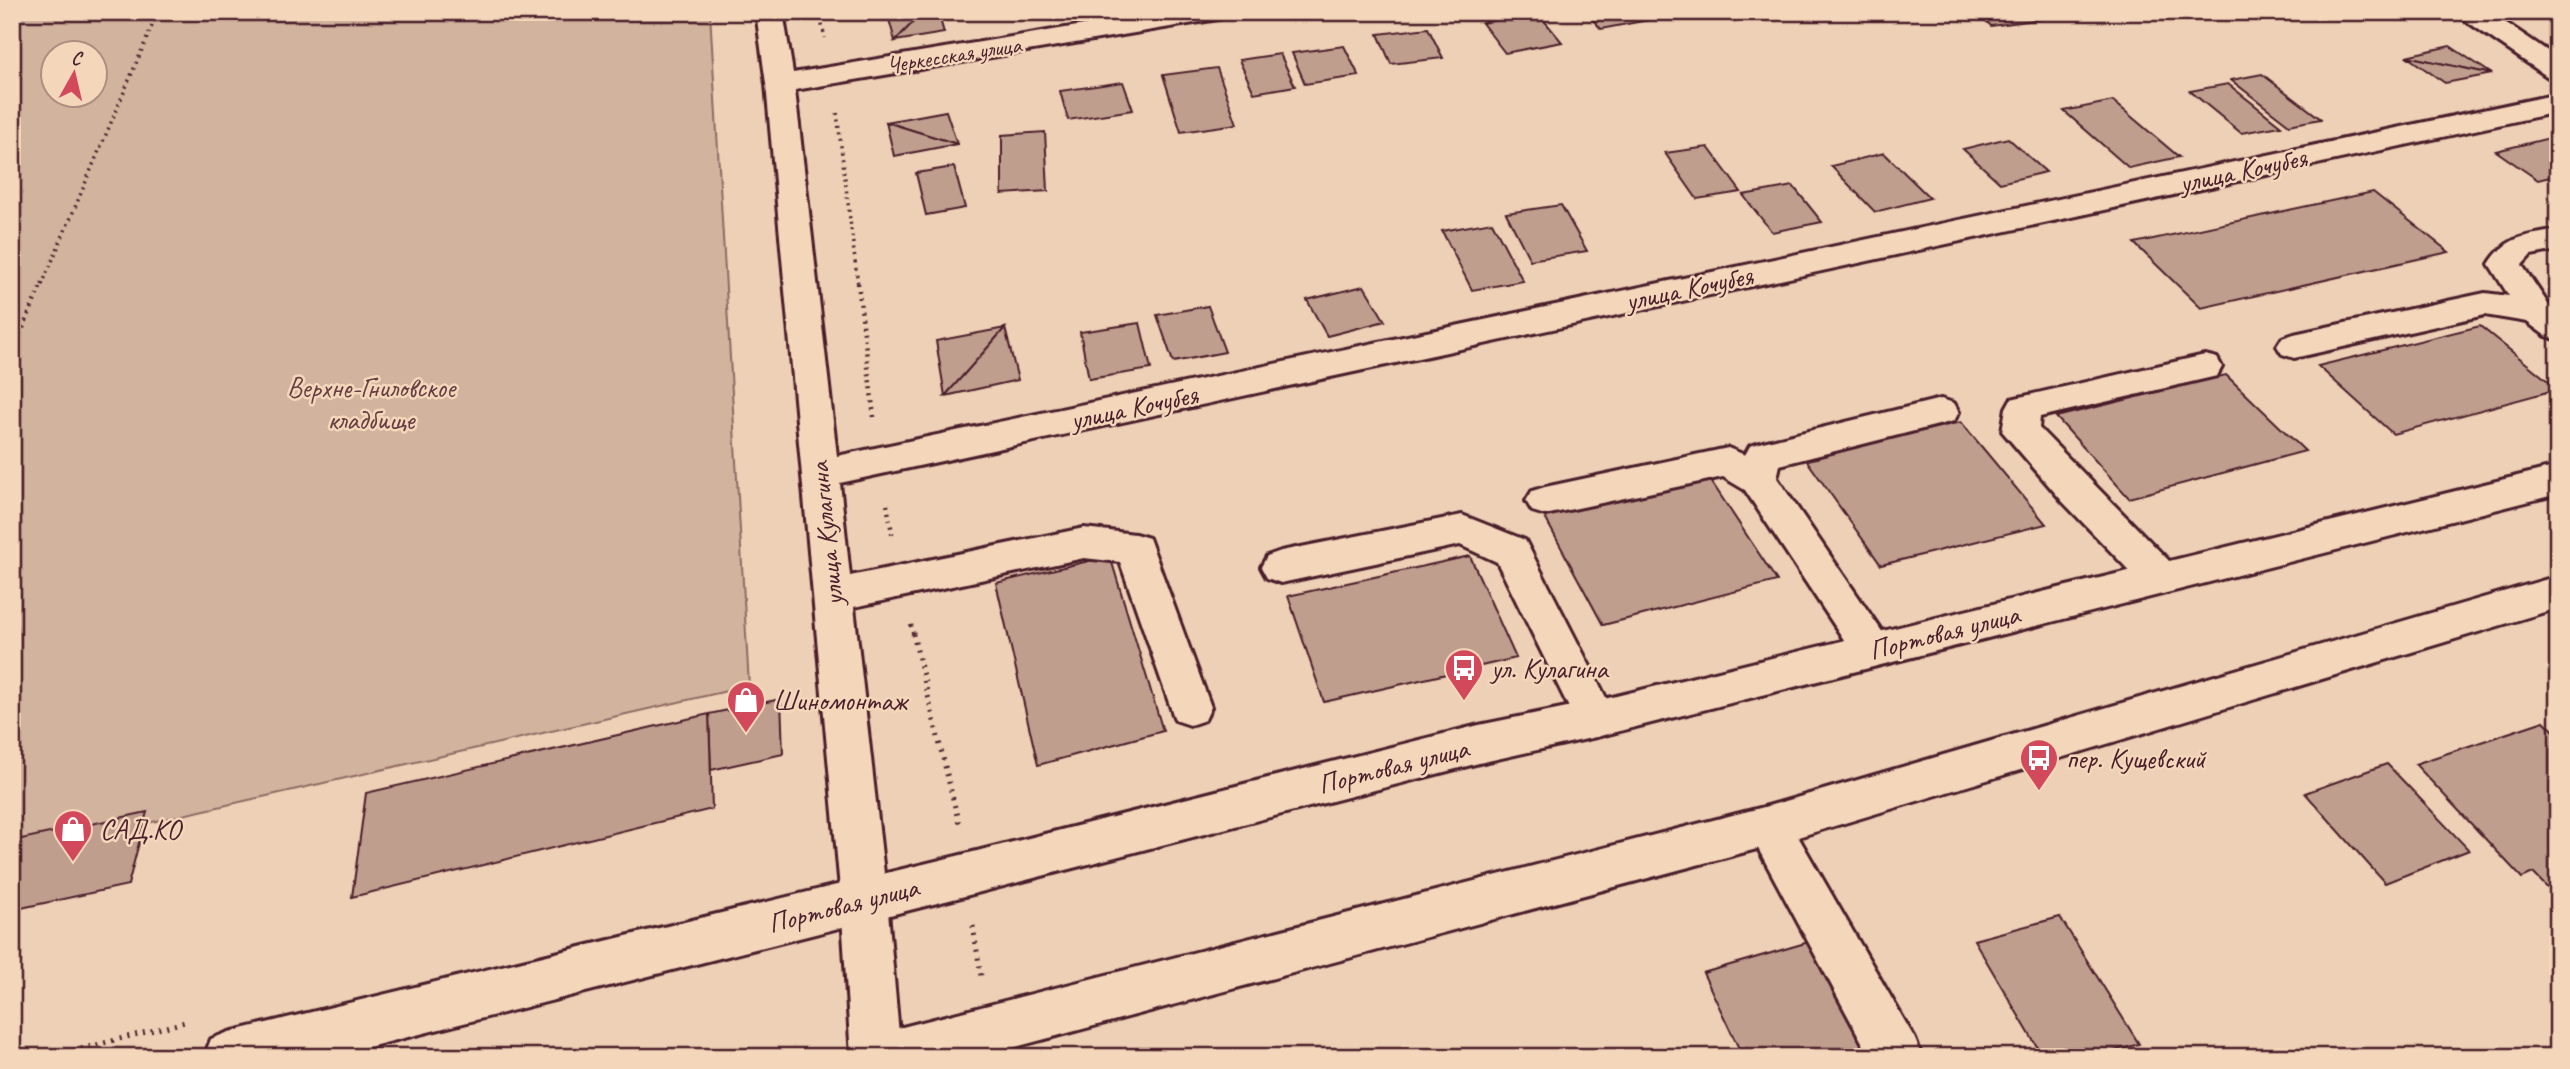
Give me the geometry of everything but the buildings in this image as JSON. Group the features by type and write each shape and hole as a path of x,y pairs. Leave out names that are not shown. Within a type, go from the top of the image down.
{"street":[{"name":"улица Кулагина","path":"769,12 780,84 864,900 876,1057"},
{"name":"Черкесская улица","path":"780,84 1212,12"},
{"path":"2472,12 2558,71"},
{"name":"улица Кочубея","path":"819,474 2558,103"},
{"path":"2547,320 2505,264 2521,247 2558,240"},
{"path":"2294,346 2485,304 2547,320"},
{"path":"2161,578 2076,492 2020,430 2024,408 2205,367"},
{"path":"1758,480 1763,456 1941,412"},
{"path":"1545,501 1728,462 1758,480 1873,649"},
{"name":"Портовая улица","path":"229,1057 1466,747 1596,719 2558,480"},
{"path":"1281,567 1462,530 1511,551 1596,719"},
{"path":"832,596 1084,543 1135,549 1190,707"},
{"path":"883,1057 1768,826 2558,592"},
{"path":"1768,826 1897,1057"}],"path":[{"path":"12,354 158,12"}],"green space":[{"name":"Верхне-Гниловское кладбище","path":"12,12 710,12 749,686 12,854"}],"place":[{"name":"ул. Кулагина","path":"1464,702"},
{"name":"Шиномонтаж","path":"746,734"},
{"name":"пер. Кущевский","path":"2039,792"},
{"name":"САД.КО","path":"73,863"}]}
